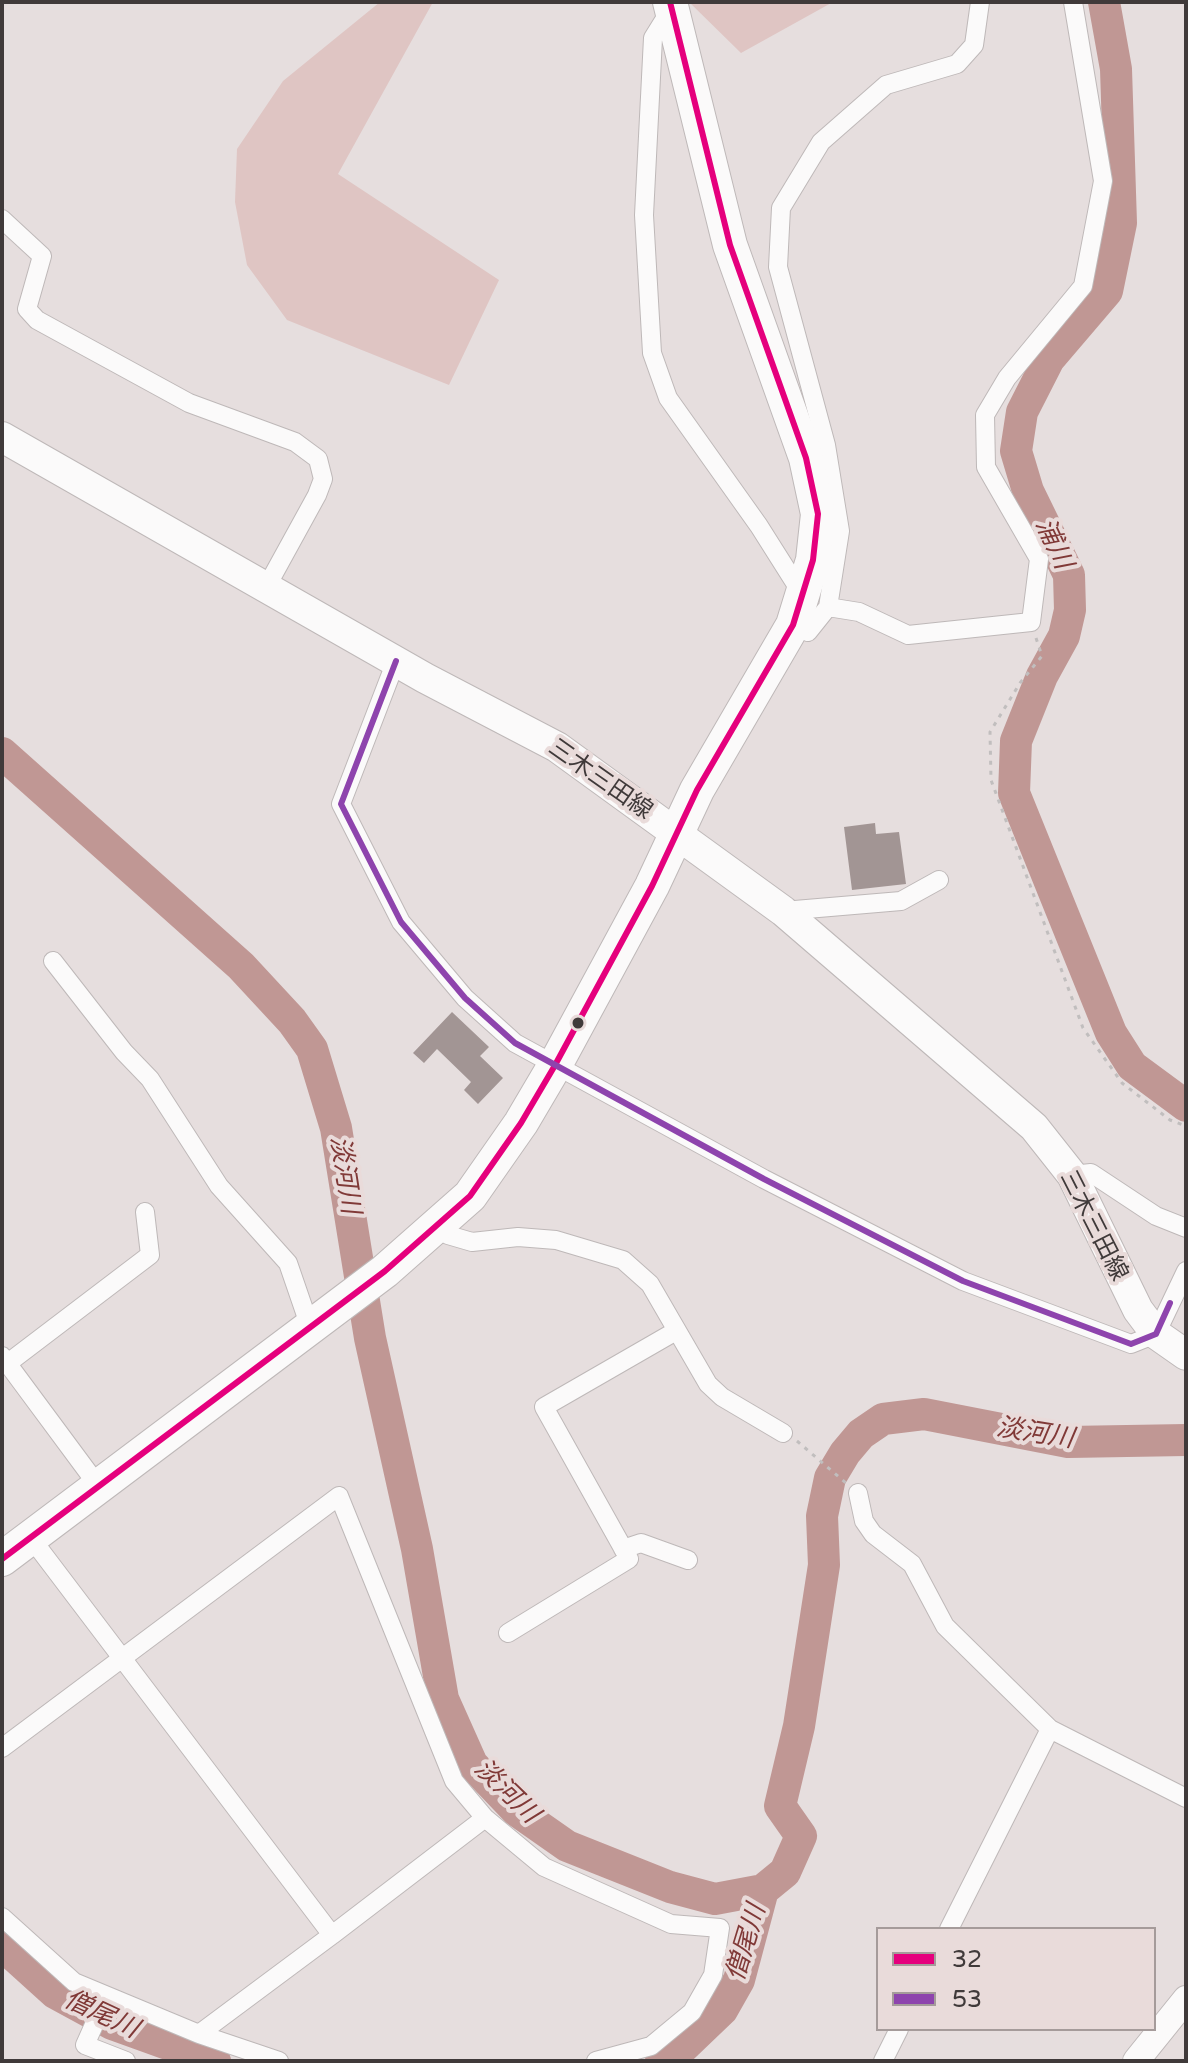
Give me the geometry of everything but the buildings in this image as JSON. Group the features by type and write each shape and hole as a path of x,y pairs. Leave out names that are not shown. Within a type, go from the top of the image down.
{"highway":[{"path":"2,1559 385,1271 470,1196 521,1123 554,1067 678,835 697,790 808,610 818,514 806,458 730,245 671,5"}],"main road":[{"name":"三木三田線","path":"2,437 396,661 557,747 783,911 1034,1127 1072,1175 1122,1283 1156,1334 1186,1355"},
{"path":"1136,2061 1186,1999"}],"street":[{"path":"808,610 840,531 826,445 778,267 781,208 821,142 886,85 957,64 974,45 980,2"},
{"path":"808,610 859,612 908,635 1031,622 1039,559 986,467 985,415 1007,378 1083,286 1103,181 1073,2"},
{"path":"671,5 653,38 644,215 652,353 668,398 759,526 808,610"},
{"path":"2,219 42,256 27,309 37,320 189,403 295,442 318,459 323,479 317,495 267,586"},
{"path":"396,661 341,804 401,922 465,998 515,1043 554,1067 963,1281 1131,1344 1156,1334 1186,1271"},
{"path":"783,911 901,901 939,880"},
{"path":"53,961 124,1052 150,1079 219,1186 288,1263 313,1325"},
{"path":"1072,1175 1091,1173 1156,1216 1186,1228"},
{"path":"99,1487 5,1359 150,1255 145,1212"},
{"path":"437,1226 448,1235 472,1242 518,1237 556,1240 623,1260 650,1284 708,1384 722,1397 783,1433"},
{"path":"508,1633 629,1559 544,1407 676,1331"},
{"path":"858,1493 864,1521 873,1534 912,1564 945,1626 1050,1729 1186,1798"},
{"path":"2,1748 339,1496 454,1781 485,1818 544,1867 671,1924 720,1928 713,1975 692,2012 651,2046 596,2061"},
{"path":"31,1538 332,1935"},
{"path":"623,1549 641,1543 688,1560"},
{"path":"950,1927 1050,1729"},
{"path":"199,2034 485,1818"},
{"path":"2,1917 74,1982 106,1998 199,2034 279,2061"},
{"path":"106,1998 85,2045 126,2061"},
{"path":"883,2061 898,2031"}],"path":[{"path":"1031,622 1042,656 1020,683 990,732 991,780 1083,1028 1122,1083 1170,1120 1186,1126"},
{"path":"783,1433 858,1493"}],"shaded area":[{"path":"380,2 433,2 338,174 499,280 449,385 287,320 247,265 235,202 237,149 283,81"},
{"path":"689,2 833,2 741,53"}],"waterway":[{"name":"浦川","path":"1104,2 1116,69 1121,223 1107,291 1049,359 1022,412 1016,451 1028,491 1069,575 1070,610 1064,636 1042,676 1016,741 1014,793 1111,1033 1132,1066 1186,1106"},
{"name":"淡河川","path":"2,753 241,966 292,1021 312,1049 336,1128 370,1338 417,1549 443,1699 472,1764 517,1811 567,1846 670,1887 715,1899 763,1890 785,1872 801,1836 780,1806 799,1726 824,1565 822,1516 830,1478 861,1434 883,1419 924,1414 1068,1442 1186,1440"},
{"name":"僧尾川","path":"661,2061 677,2053 722,2010 739,1980 763,1890"},
{"name":"僧尾川","path":"2,1945 55,1993 112,2024 215,2061"}],"transit line":[{"name":"32","path":"2,1559 385,1271 470,1196 521,1123 554,1067 652,886 697,790 793,625 813,560 818,514 806,458 730,245 670,2"},
{"name":"53","path":"396,661 341,804 401,922 465,998 515,1043 764,1179 963,1281 1131,1344 1156,1334 1170,1303"}]}
